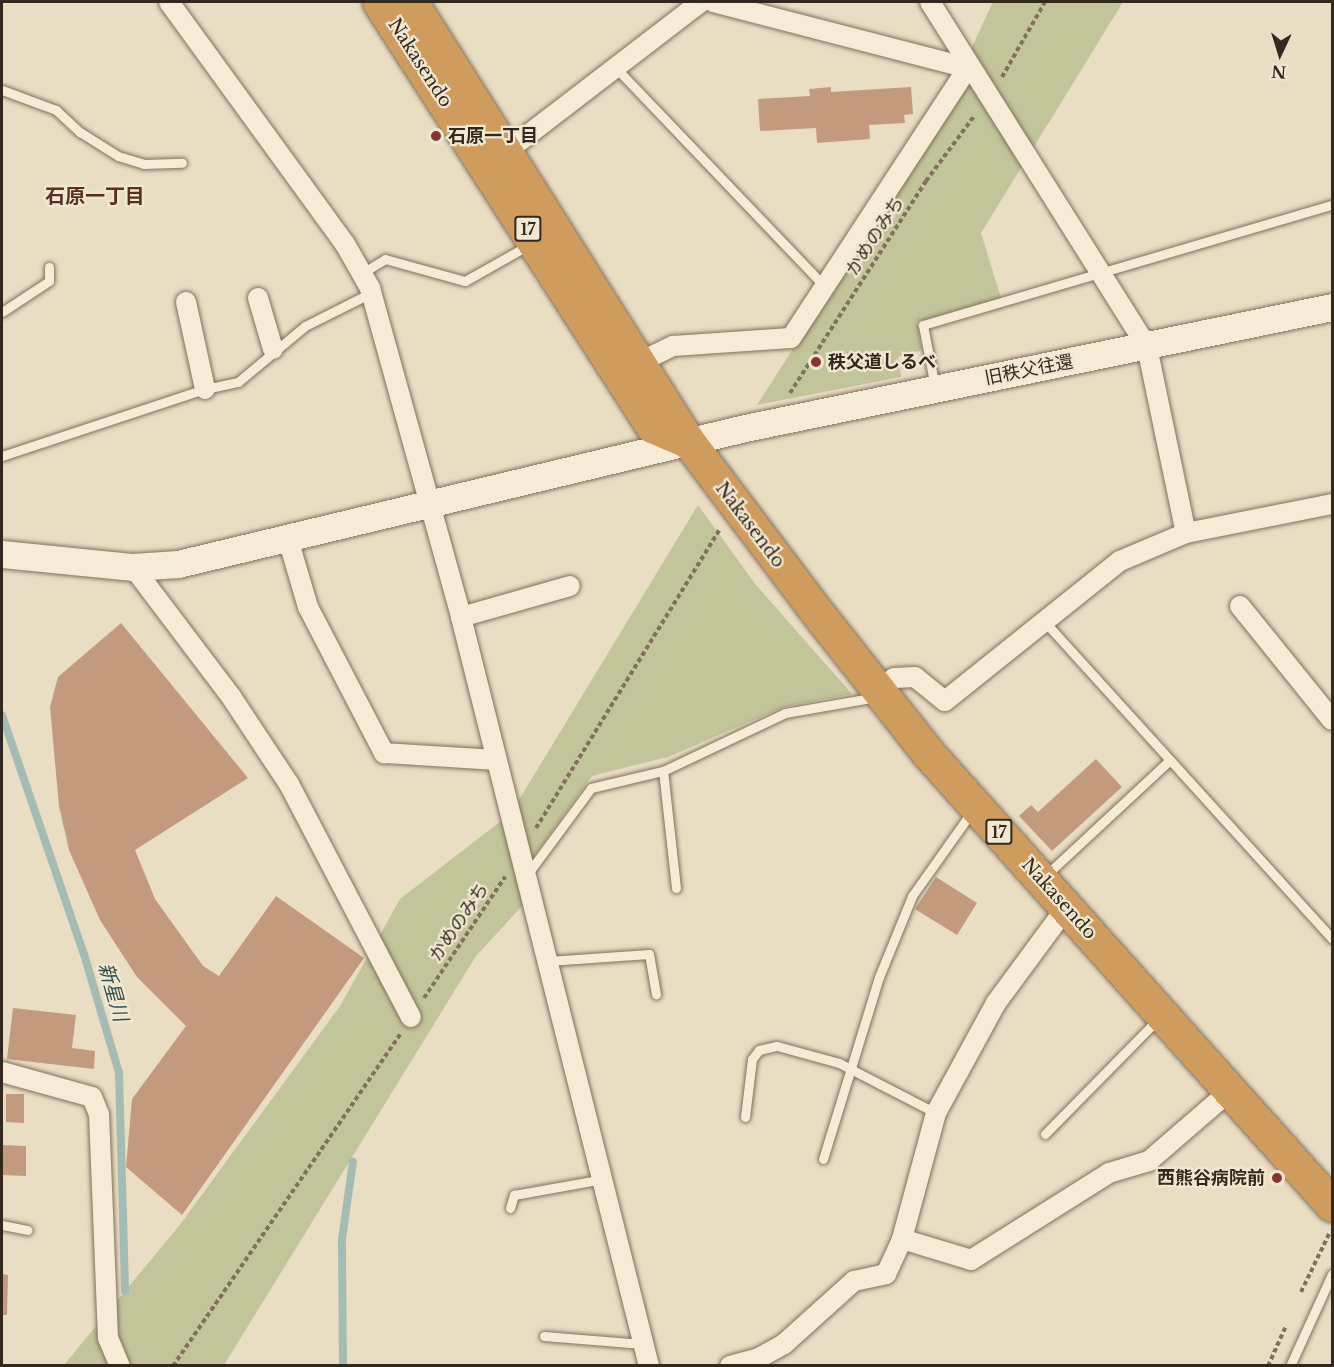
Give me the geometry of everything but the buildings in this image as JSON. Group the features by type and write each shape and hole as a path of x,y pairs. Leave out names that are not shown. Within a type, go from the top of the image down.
{"highway":[{"name":"Nakasendo","path":"379,2 498,158 640,362 688,441 880,694 1041,880 1231,1090 1332,1218"},
{"name":"Nakasendo","path":"411,2 498,158 537,242 652,426 688,441"}],"street":[{"path":"169,2 366,280 461,617 519,857 548,961 649,1365"},
{"path":"498,158 701,2"},
{"path":"713,2 968,68"},
{"path":"930,2 968,68 989,96 1146,347 1186,533"},
{"path":"640,362 673,346 791,338 968,68"},
{"path":"258,298 273,349"},
{"path":"186,302 204,389"},
{"name":"旧秩父往還","path":"2,554 133,567 178,564 688,441 1332,307"},
{"path":"880,694 894,678 915,677 945,701 1043,620 1120,561 1186,533 1332,504"},
{"path":"288,539 308,607 384,753 495,760"},
{"path":"133,567 232,698 289,784 411,1017"},
{"path":"461,617 570,586"},
{"path":"1240,606 1332,720"},
{"path":"730,1365 757,1359 784,1344 854,1281 886,1274 902,1239 936,1113 996,1003 1066,908"},
{"path":"2,1072 92,1097 99,1114 108,1338 120,1365"},
{"path":"902,1239 971,1260 1109,1173 1149,1161 1231,1090"}],"lane":[{"path":"616,68 825,287"},
{"path":"2,90 56,110 80,132 118,156 144,164 182,163"},
{"path":"935,389 923,325 1101,275 1332,205"},
{"path":"2,456 204,389 238,382 273,349 305,326 363,297 366,280 385,259 465,280 537,242"},
{"path":"2,312 49,281 49,267"},
{"path":"1043,620 1332,939"},
{"path":"525,878 591,788 663,771 785,713 880,694"},
{"path":"1041,880 1170,760"},
{"path":"663,771 676,888"},
{"path":"824,1159 849,1068 912,896 976,806"},
{"path":"548,961 649,954 656,994"},
{"path":"1045,1134 1162,1014"},
{"path":"745,1117 752,1059 759,1050 777,1047 849,1068 936,1113"},
{"path":"510,1208 514,1195 603,1179"},
{"path":"2,1225 28,1230"},
{"path":"1290,1365 1332,1274"},
{"path":"544,1336 643,1344"}],"path":[{"name":"かめのみち","path":"787,399 926,181 989,96 1032,30 1045,2"},
{"name":"かめのみち","path":"173,1365 519,857 722,524"},
{"path":"1301,1292 1332,1218"},
{"path":"1268,1365 1285,1328"}],"green space":[{"path":"993,2 1123,2 981,233 1001,298 917,322 922,350 898,357 901,377 757,405 933,130"},
{"path":"698,505 756,585 852,694 786,706 668,757 592,776 523,871 517,803"},
{"path":"501,821 524,904 476,956 224,1365 63,1366 179,1226 340,1006 400,899"}],"waterway":[{"name":"新星川","path":"2,715 84,954 119,1073 125,1291"},
{"name":"新星川","path":"343,1366 342,1239 353,1162"}],"place":[{"name":"石原一丁目","path":"436,136"},
{"name":"秩父道しるべ","path":"816,362"},
{"name":"西熊谷病院前","path":"1277,1178"}],"district":[{"name":"石原一丁目","path":"95,196"}]}
